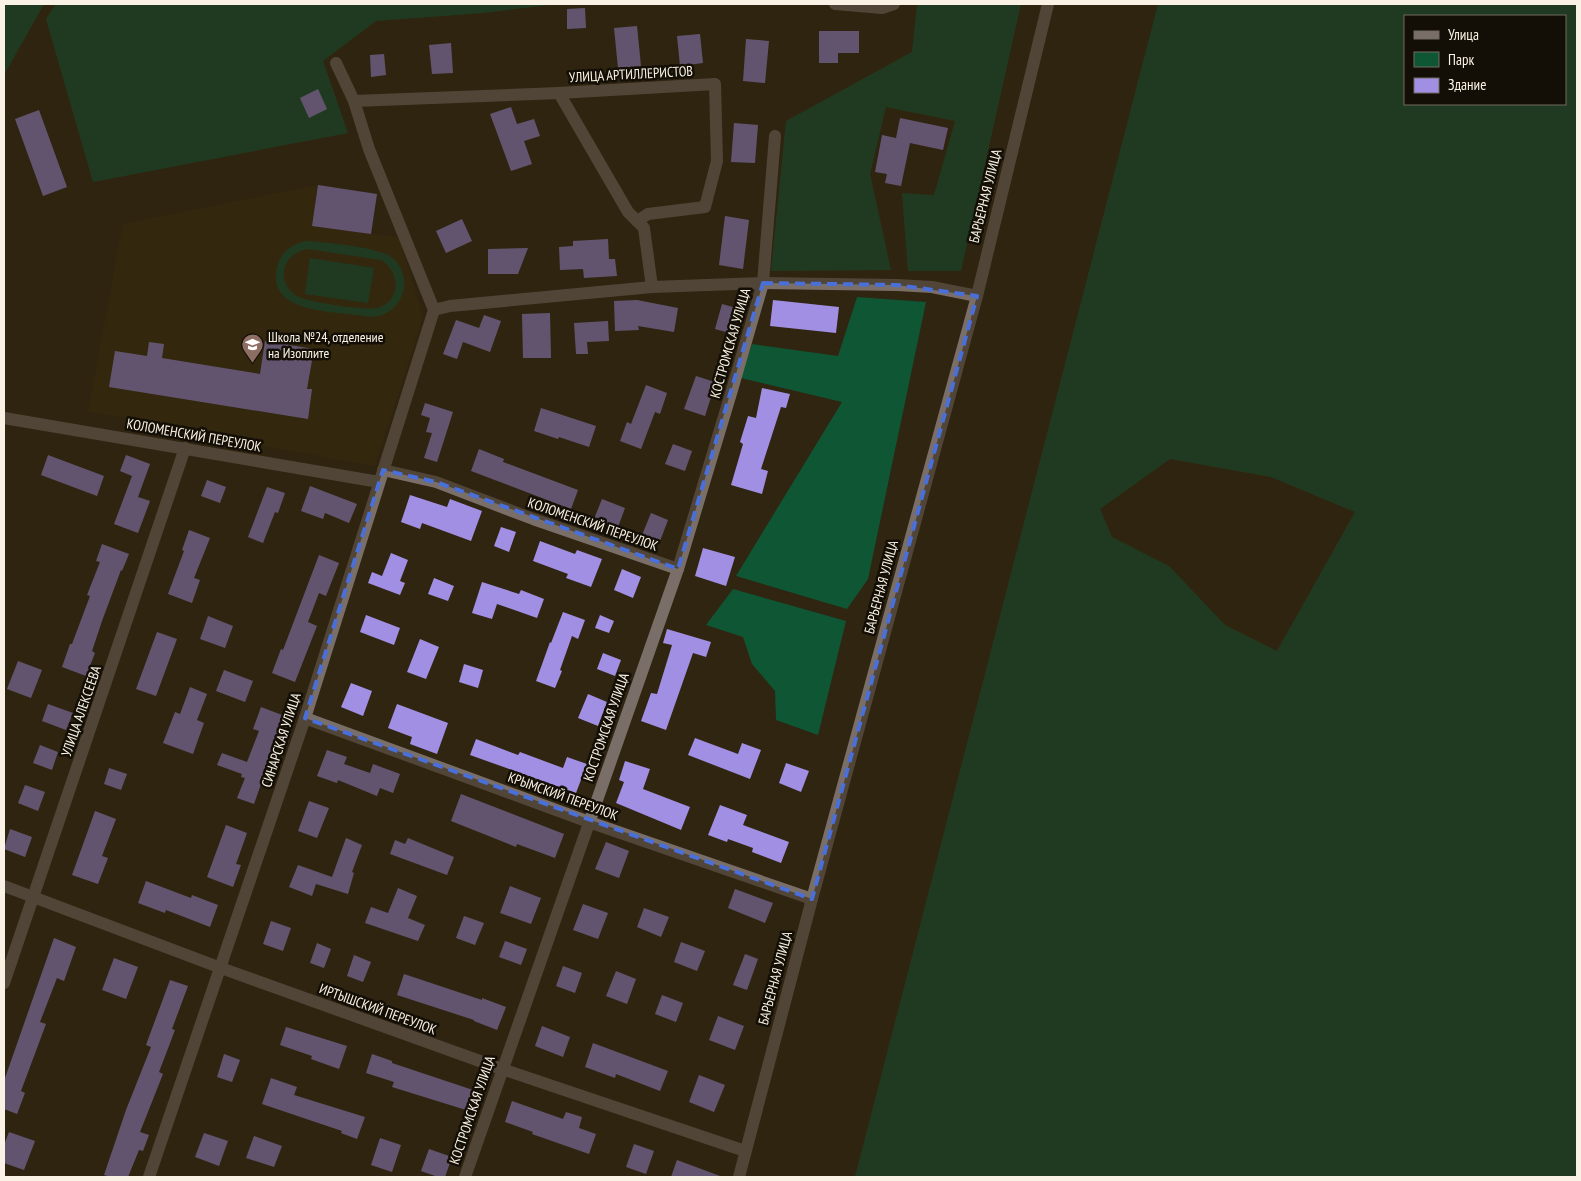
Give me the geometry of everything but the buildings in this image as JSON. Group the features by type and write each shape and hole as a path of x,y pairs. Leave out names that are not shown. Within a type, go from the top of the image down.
{"street":[{"path":"835,4 882,8 894,4"},
{"name":"БАРЬЕРНАЯ УЛИЦА","path":"739,1177 812,899 977,296 1048,4"},
{"path":"336,63 354,101 369,149 434,310 450,306 652,287 763,283 932,287 977,296"},
{"name":"УЛИЦА АРТИЛЛЕРИСТОВ","path":"354,101 559,93 715,84 717,161 704,206 648,214 637,221"},
{"path":"559,93 628,212 644,228 652,287"},
{"name":"КОСТРОМСКАЯ УЛИЦА","path":"465,1177 678,569 763,283 775,136"},
{"name":"СИНАРСКАЯ УЛИЦА","path":"150,1177 305,718 434,310"},
{"name":"КОЛОМЕНСКИЙ ПЕРЕУЛОК","path":"4,418 185,448 436,482 533,519 678,569"},
{"name":"УЛИЦА АЛЕКСЕЕВА","path":"4,983 185,448"},
{"name":"КРЫМСКИЙ ПЕРЕУЛОК","path":"305,718 589,822 812,899"},
{"name":"ИРТЫШСКИЙ ПЕРЕУЛОК","path":"4,886 221,968 502,1069 745,1151"}],"highlighted area":[{"path":"763,283 897,285 977,296 812,899 305,718 383,470 436,482 678,569"}],"shaded area":[{"name":"Школа №24, отделение на Изоплите","path":"318,185 312,226 399,237 423,317 375,466 242,442 243,435 88,412 123,224"}],"green space":[{"path":"4,4 44,4 4,75"},
{"path":"56,4 556,4 483,13 376,21 323,61 348,133 93,182 46,19"},
{"path":"917,4 1021,4 961,271 908,271 902,193 934,195 955,121 886,107 870,174 891,270 771,271 786,121 912,52"},
{"path":"1158,4 1577,4 1577,1177 855,1177","holes":["1170,459 1271,477 1355,512 1277,651 1225,625 1169,566 1112,537 1100,509"]},
{"path":"306,241 374,250 391,257 398,263 404,280 404,288 397,304 390,311 382,315 369,316 329,312 301,306 288,300 280,291 276,280 278,264 285,252","holes":["307,249 381,260 392,271 396,285 391,299 378,308 336,305 301,298 290,291 284,279 286,263 295,254"]},
{"path":"310,258 374,268 368,303 305,294"},
{"path":"857,297 926,302 868,579 847,609 736,576 842,402 741,378 752,344 838,356"},
{"path":"733,589 846,621 818,735 776,720 775,691 752,664 743,637 706,625"}],"place":[{"name":"Школа №24, отделение на Изоплите","path":"252,364"}]}
